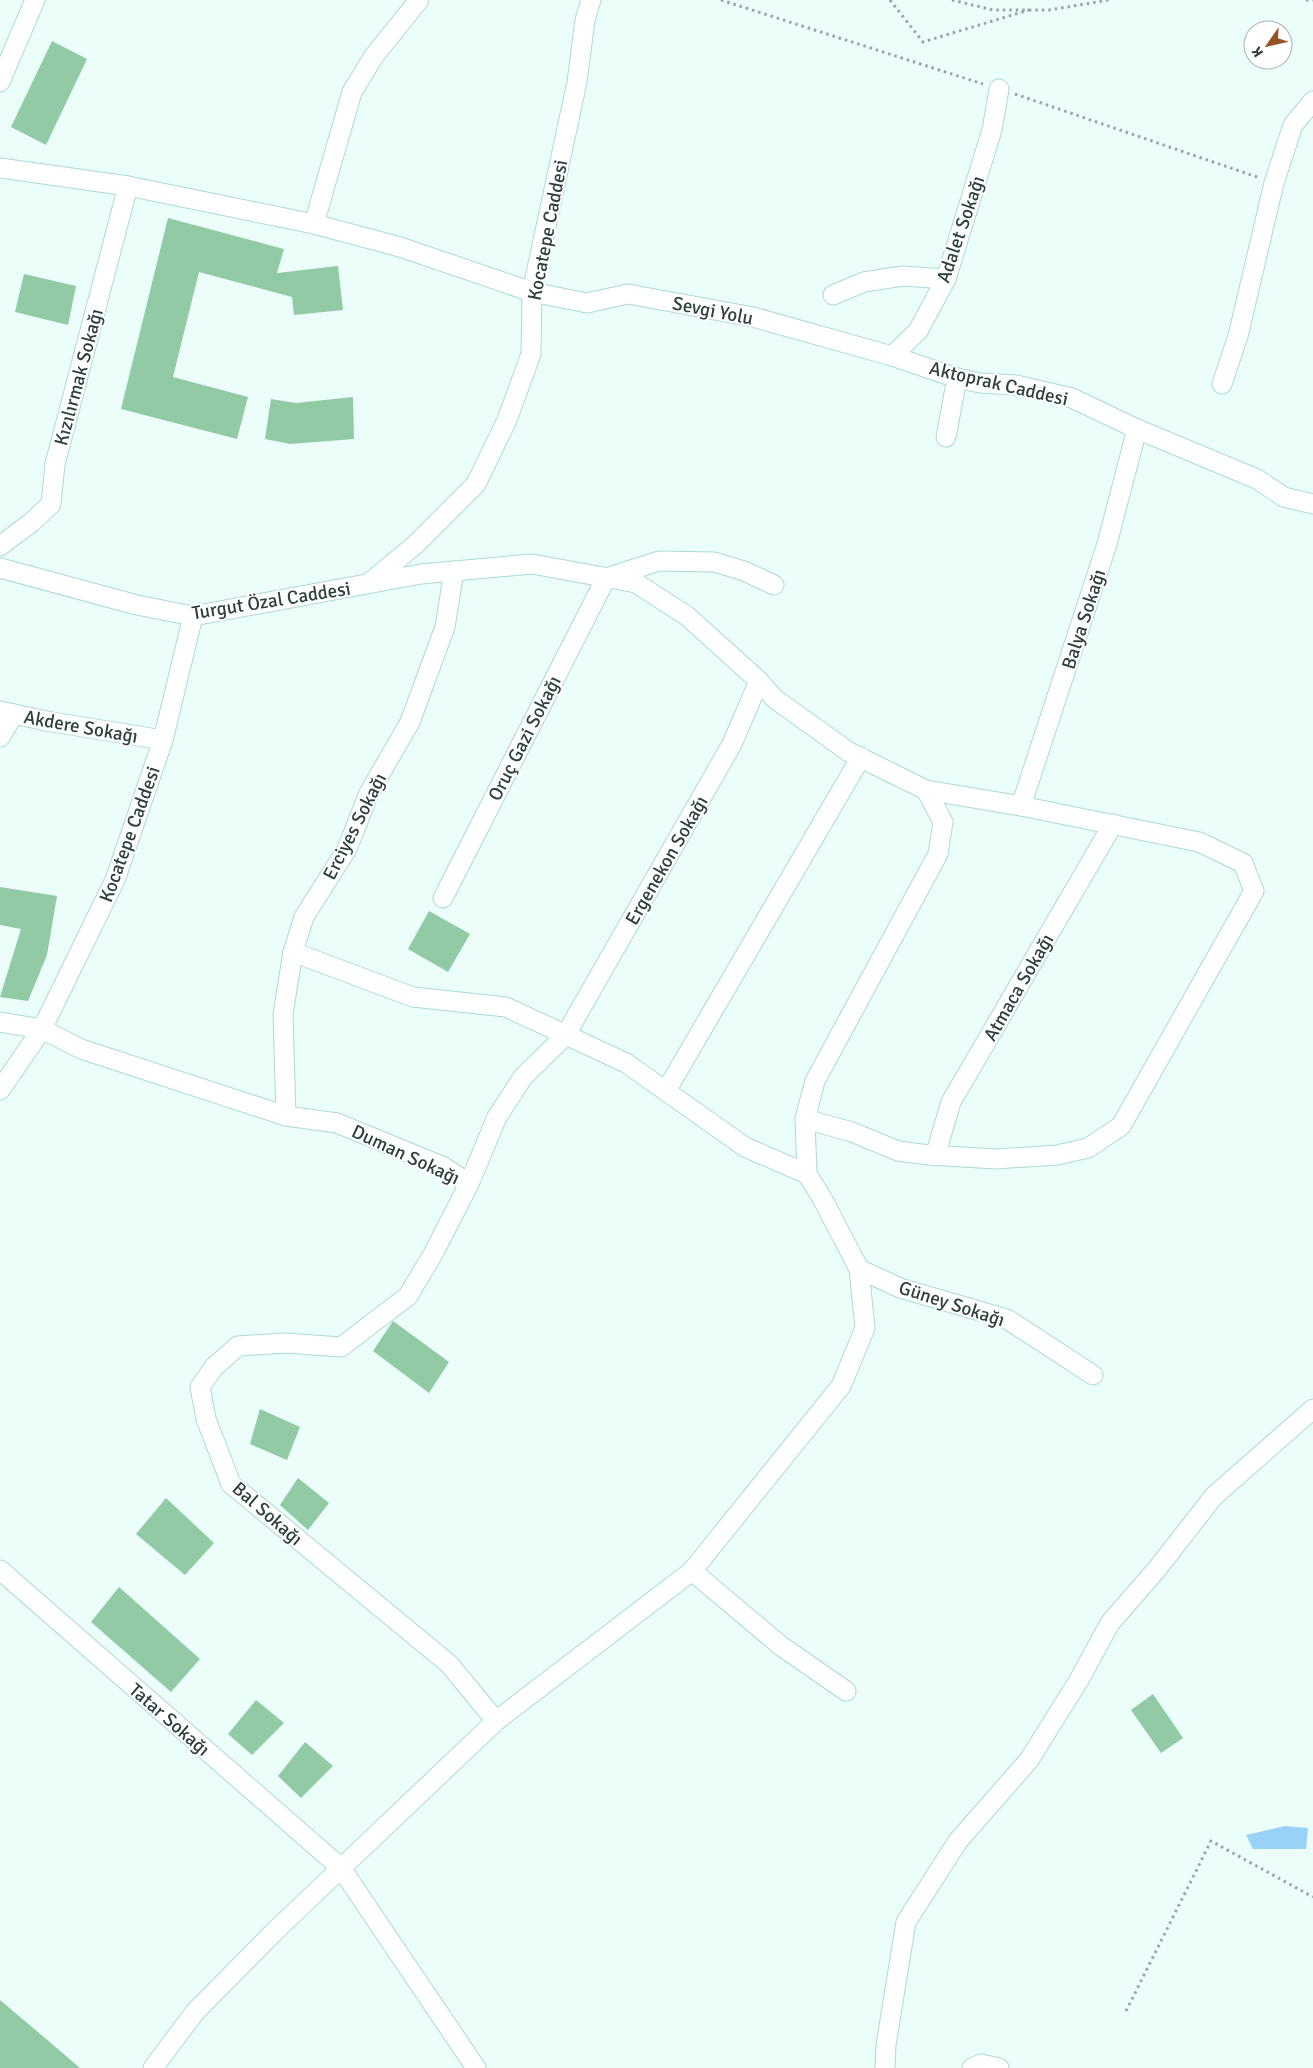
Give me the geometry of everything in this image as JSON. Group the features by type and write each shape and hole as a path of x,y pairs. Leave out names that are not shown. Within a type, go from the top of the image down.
{"street":[{"path":"0,82 36,0"},
{"path":"314,224 352,92 374,56 419,0"},
{"name":"Kocatepe Caddesi","path":"368,584 414,546 476,484 507,420 531,354 532,292 577,82 585,20 590,0"},
{"name":"Adalet Sokağı","path":"892,356 918,331 946,279 992,130 999,89"},
{"path":"1222,384 1238,336 1277,175 1292,125 1313,101"},
{"name":"Sevgi Yolu","path":"0,168 128,186 314,224 400,247 532,292 587,303 628,294 680,302 753,317 892,356"},
{"name":"Kızılırmak Sokağı","path":"0,546 32,522 51,504 55,464 128,186"},
{"path":"834,295 864,282 903,276 946,279"},
{"name":"Aktoprak Caddesi","path":"892,356 957,378 1016,385 1072,398 1138,429 1257,480 1313,516"},
{"path":"946,437 957,378"},
{"name":"Balya Sokağı","path":"1021,806 1107,544 1138,429"},
{"path":"1284,497 1313,504"},
{"path":"606,578 659,561 714,562 744,571 774,585"},
{"name":"Turgut Özal Caddesi","path":"0,568 137,606 193,616 422,574 532,564 636,583 687,616 759,681 775,699 849,752 926,790 1021,806 1199,842 1243,863 1254,891 1121,1126 1088,1148 1057,1156 996,1159 935,1156"},
{"name":"Erciyes Sokağı","path":"286,1116 283,1014 293,952 304,917 346,849 369,793 410,722 445,627 454,571"},
{"name":"Oruç Gazi Sokağı","path":"443,898 606,578"},
{"name":"Kocatepe Caddesi","path":"0,1090 42,1029 115,880 163,740 193,616"},
{"name":"Ergenekon Sokağı","path":"565,1036 732,744 759,681"},
{"path":"0,737 7,712"},
{"name":"Akdere Sokağı","path":"7,712 46,721 163,740"},
{"path":"666,1091 861,757"},
{"path":"153,2068 195,2012 274,1932 496,1721 692,1570 841,1386 865,1328 859,1269 822,1198 807,1174 805,1119 815,1081 938,854 943,822 926,790"},
{"name":"Atmaca Sokağı","path":"935,1156 951,1102 1113,824"},
{"path":"293,952 413,997 506,1007 626,1063 745,1147 807,1174"},
{"name":"Duman Sokağı","path":"0,1022 42,1029 82,1049 286,1116 337,1123 444,1167 469,1184 497,1117 507,1101 523,1077 565,1036"},
{"path":"805,1119 852,1132 898,1151 935,1156"},
{"name":"Bal Sokağı","path":"469,1184 433,1254 408,1296 341,1346 286,1343 238,1346 214,1367 200,1387 206,1419 231,1484 449,1664 496,1721"},
{"name":"Güney Sokağı","path":"859,1269 900,1288 1007,1319 1093,1375"},
{"path":"885,2068 886,2045 906,1922 953,1849 1029,1760 1079,1680 1110,1623 1157,1568 1214,1496 1313,1409"},
{"name":"Tatar Sokağı","path":"0,1570 341,1868 476,2068"},
{"path":"692,1570 781,1646 846,1691"},
{"path":"972,2068 981,2064 999,2068"}],"path":[{"path":"890,0 923,42 1029,10"},
{"path":"952,0 993,10 1049,10 1109,0"},
{"path":"1306,0 1312,0"},
{"path":"1126,2011 1211,1841 1313,1897"}],"water":[{"path":"1285,1826 1308,1828 1306,1849 1253,1849 1246,1835"}],"building":[{"path":"52,41 87,59 46,145 11,127"},
{"path":"168,218 284,249 277,273 338,266 343,310 294,315 292,297 199,272 173,377 248,397 237,439 121,409"},
{"path":"24,274 76,286 68,325 15,312"},
{"path":"353,397 354,439 290,444 265,439 271,399 296,403"},
{"path":"0,887 57,896 47,955 28,1001 0,997 21,929 0,925"},
{"path":"429,911 470,934 448,972 408,949"},
{"path":"393,1321 449,1362 429,1393 373,1351"},
{"path":"260,1409 300,1427 287,1460 250,1444"},
{"path":"298,1478 329,1503 308,1530 280,1505"},
{"path":"166,1498 214,1543 185,1575 136,1534"},
{"path":"119,1587 200,1659 171,1692 91,1622"},
{"path":"1153,1694 1183,1738 1161,1753 1131,1710"},
{"path":"256,1700 284,1723 252,1755 228,1734"},
{"path":"305,1742 333,1766 301,1798 278,1776"},
{"path":"0,2000 45,2038 80,2068 0,2068"}]}
